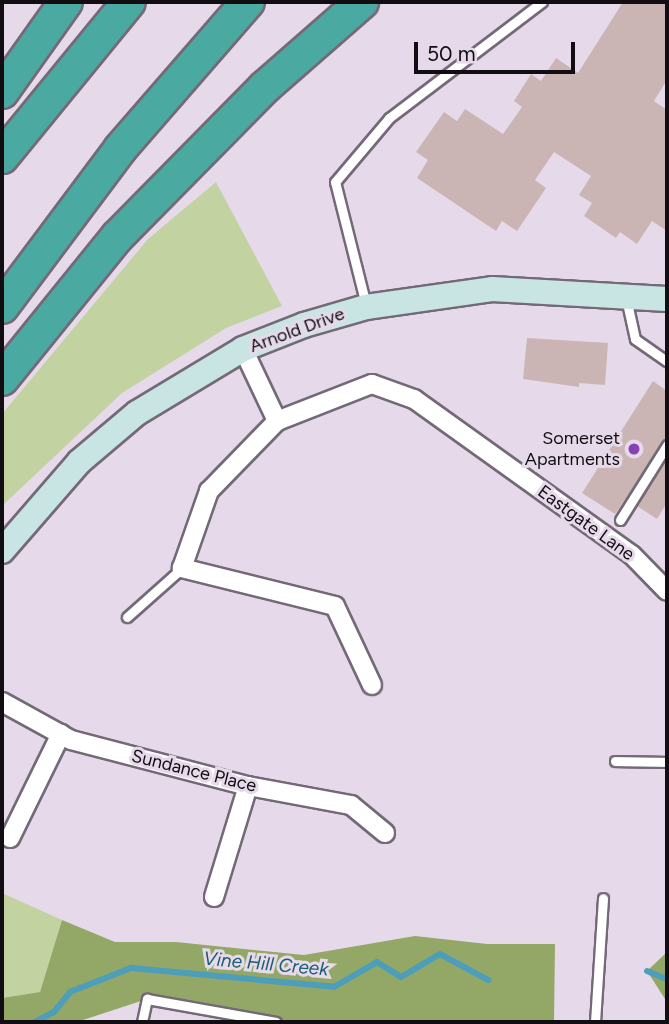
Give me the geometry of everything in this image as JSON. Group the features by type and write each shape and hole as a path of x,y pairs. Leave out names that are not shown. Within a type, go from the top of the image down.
{"highway":[{"path":"2,92 66,2"},
{"path":"2,157 129,2"},
{"path":"2,307 112,159 247,2"},
{"path":"2,379 134,219 265,87 362,2"}],"street":[{"name":"Arnold Drive","path":"2,551 79,462 137,414 243,349 366,307 492,289 667,299"},
{"path":"243,349 277,421"},
{"name":"Eastgate Lane","path":"182,568 209,491 277,421 372,384 414,399 632,555 667,591"},
{"path":"182,568 335,606 372,685"},
{"name":"Sundance Place","path":"2,702 61,734 248,786 351,805 385,833"},
{"path":"10,838 61,734"},
{"path":"214,897 248,786"}],"lane":[{"path":"366,307 335,183 389,118 542,2"},
{"path":"626,297 635,340 667,361"},
{"path":"620,520 667,444"},
{"name":"Eastgate Lane","path":"127,617 182,568"},
{"path":"615,761 667,762"},
{"path":"594,1022 603,898"},
{"path":"142,1022 147,999 276,1022"}],"green space":[{"path":"216,182 282,306 226,328 122,393 2,506 2,414 148,239"},
{"path":"2,893 62,920 40,992 2,998"},
{"path":"62,920 115,942 176,942 304,955 415,936 487,944 555,944 554,1022 276,1022 147,999 77,1022 2,1022 2,998 40,992"},
{"path":"667,952 667,1002 647,971"}],"building":[{"path":"623,2 667,2 667,80 654,101 667,110 667,231 652,221 637,244 620,232 616,238 584,216 592,203 579,195 591,176 554,152 535,180 546,188 517,231 502,221 496,231 417,178 428,160 416,152 444,112 457,121 465,109 503,134 522,107 514,101 531,74 541,81 556,58 578,73"},
{"path":"527,338 608,343 605,385 579,383 579,387 523,379"},
{"name":"Somerset Apartments","path":"653,381 667,391 667,438 615,514 582,493"},
{"path":"667,458 667,503 657,519 637,506"}],"waterway":[{"name":"Vine Hill Creek","path":"35,1022 54,1012 70,992 131,968 334,987 377,962 401,977 440,954 488,980"},
{"name":"Vine Hill Creek","path":"647,971 667,979"}],"place":[{"name":"Somerset Apartments","path":"634,449"}]}
